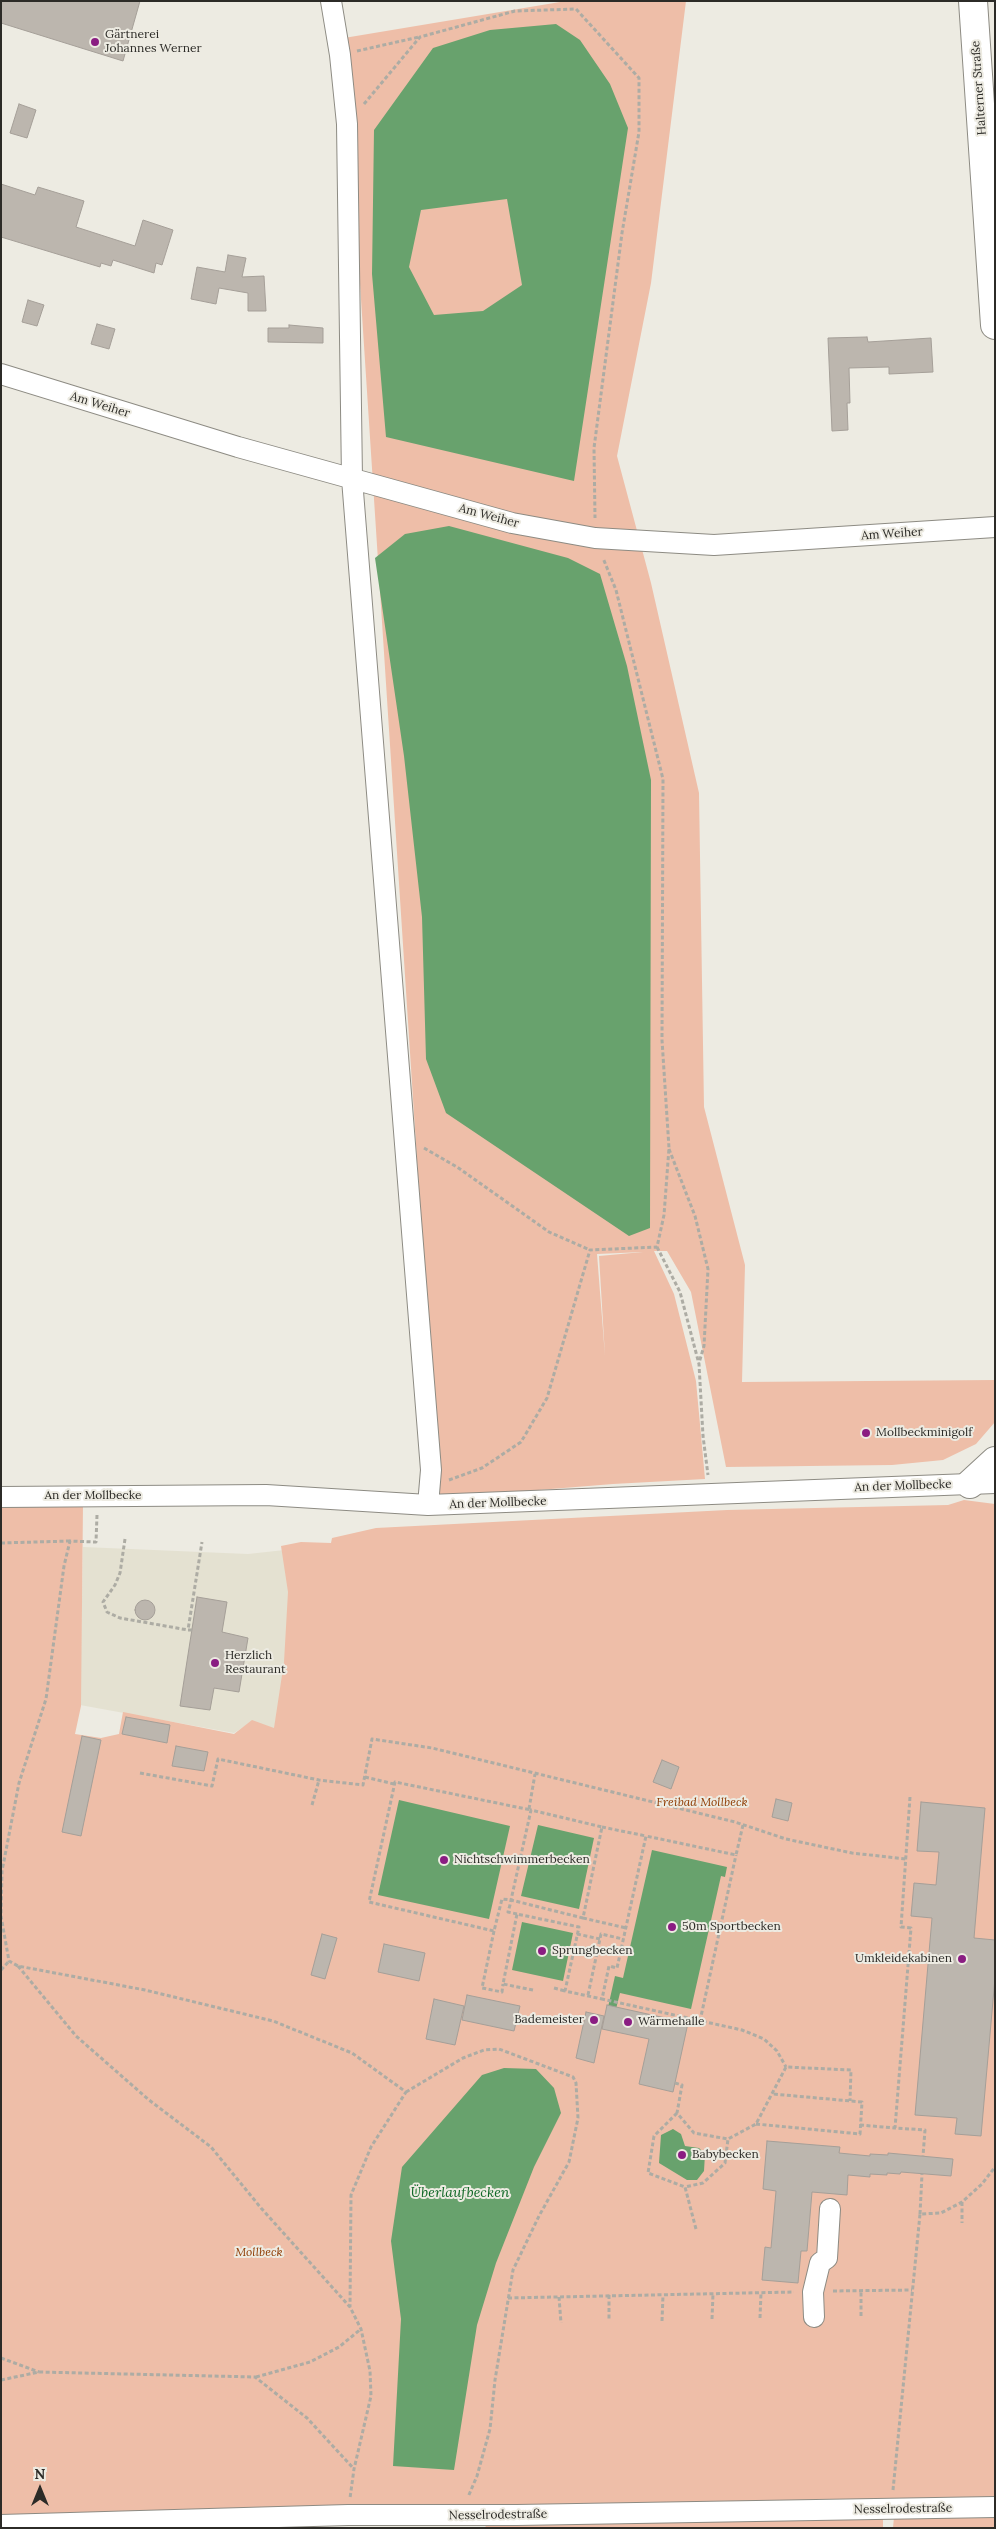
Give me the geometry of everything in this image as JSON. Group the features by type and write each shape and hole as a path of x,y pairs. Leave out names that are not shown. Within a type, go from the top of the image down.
{"main road":[{"name":"Halterner Straße","path":"973,1 995,325"},
{"path":"982,1484 995,1461"}],"street":[{"path":"331,1 340,54 346,124 352,478 431,1470 428,1505"},
{"name":"Am Weiher","path":"1,374 238,447 512,523 595,538 714,545 989,528"},
{"name":"An der Mollbecke","path":"1,1496 266,1495 428,1505 982,1484"},
{"path":"814,2317 814,2292 820,2263 827,2258 830,2209"},
{"name":"Nesselrodestraße","path":"1,2525 348,2515 460,2516 995,2507"}],"path":[{"path":"340,54 420,37 515,11 576,9 639,78 639,132 622,233 594,448 595,538 616,590 663,779 662,1040 669,1148 664,1215 657,1247 680,1292 699,1364 703,1436 710,1494"},
{"path":"346,124 420,37"},
{"path":"404,1136 457,1167 549,1232 590,1250 657,1247"},
{"path":"669,1148 695,1216 708,1269 704,1346 699,1364"},
{"path":"428,1505 436,1485 482,1468 521,1442 547,1398 590,1250"},
{"path":"1,1543 96,1542 98,1497"},
{"path":"125,1539 120,1573 115,1585 102,1602 107,1612 120,1618 190,1630 202,1542"},
{"path":"9,1961 1,1916 2,1871 20,1783 46,1699 64,1566 70,1541"},
{"path":"140,1773 212,1786 218,1759 319,1780 363,1786 372,1739 432,1748 743,1825 786,1839 852,1853 906,1858"},
{"path":"535,1774 530,1810 508,1912 579,1927 565,1991"},
{"path":"365,1777 530,1810 736,1855"},
{"path":"312,1805 319,1780"},
{"path":"394,1784 368,1902 494,1931"},
{"path":"895,2128 911,1928 901,1927 910,1798"},
{"path":"700,2021 743,1825"},
{"path":"583,1918 602,1827"},
{"path":"603,1999 609,1966 617,1968 646,1836"},
{"path":"517,1914 502,1992 482,1988 502,1899 626,1928"},
{"path":"577,1934 600,1940"},
{"path":"588,1995 601,1934 623,1939"},
{"path":"9,1961 18,1966 145,1990 273,2021 352,2054 406,2092"},
{"path":"1,1970 9,1961"},
{"path":"18,1966 76,2036 149,2100 211,2147 261,2208 350,2307 361,2329 370,2371 371,2396 354,2469 348,2515"},
{"path":"503,1984 533,1990"},
{"path":"554,1988 742,2030 764,2038 777,2050 786,2067"},
{"path":"658,2016 659,2011"},
{"path":"350,2307 351,2195 371,2147 406,2092 463,2058 484,2050 499,2049 573,2077 576,2083 578,2118 570,2162 539,2216 513,2270 495,2380 490,2429 478,2476 460,2516"},
{"path":"677,2113 694,2133 728,2139 756,2124 786,2067"},
{"path":"786,2067 851,2070 850,2101"},
{"path":"675,2083 682,2085 677,2113 654,2136 648,2173 685,2187 704,2183 724,2163 728,2139"},
{"path":"756,2124 860,2134 862,2102 773,2094"},
{"path":"860,2125 925,2130 923,2156"},
{"path":"920,2214 941,2213 962,2202 982,2184 995,2168"},
{"path":"891,2510 920,2214 922,2174"},
{"path":"685,2187 696,2229"},
{"path":"962,2202 962,2223"},
{"path":"508,2298 912,2290"},
{"path":"860,2316 861,2291"},
{"path":"760,2318 761,2293"},
{"path":"662,2321 663,2294"},
{"path":"712,2319 713,2294"},
{"path":"609,2295 610,2321"},
{"path":"559,2297 561,2323"},
{"path":"1,2380 40,2372 255,2377 310,2362 339,2348 361,2329"},
{"path":"1,2358 40,2372"},
{"path":"255,2377 308,2418 354,2469"}],"shaded area":[{"path":"367,1541 303,1739 253,1721 234,1733 80,1705 83,1547 248,1554"}],"green space":[{"path":"566,1 686,1 651,283 617,456 651,583 699,793 704,1107 745,1265 742,1382 995,1380 995,1422 976,1444 943,1460 892,1465 726,1467 691,1292 667,1251 654,1251 674,1294 696,1381 705,1479 613,1484 439,1498 344,38","holes":["643,1252 599,1256 605,1356 597,1254"]},
{"path":"964,1500 995,1504 995,2498 1,2515 1,1505 83,1503 81,1706 75,1734 101,1738 119,1734 123,1712 234,1734 252,1720 274,1728 284,1662 288,1592 281,1546 301,1542 331,1543 332,1538 376,1528 727,1510 948,1505"},
{"path":"995,2514 995,2528 893,2528 894,2517"},
{"path":"883,2517 883,2528 485,2528 487,2523"}],"water":[{"path":"556,24 580,40 610,84 628,128 574,481 386,437 372,274 374,130 433,48 490,30","holes":["507,199 522,285 483,311 434,315 409,267 421,210"]},
{"path":"449,526 568,558 600,574 627,666 651,780 650,1228 629,1236 446,1113 426,1059 422,917 404,756 375,558 405,534"},
{"name":"Nichtschwimmerbecken","path":"399,1800 510,1826 489,1919 378,1895"},
{"name":"Nichtschwimmerbecken","path":"538,1825 594,1838 579,1909 521,1896"},
{"name":"50m Sportbecken","path":"652,1850 727,1867 725,1877 721,1876 691,2009 620,1993 614,2017 606,2016 615,1976 623,1978"},
{"name":"Sprungbecken","path":"522,1922 573,1933 563,1981 512,1970"},
{"name":"Überlaufbecken","path":"504,2068 536,2069 554,2088 561,2113 534,2167 496,2263 477,2325 454,2470 393,2466 401,2319 391,2241 402,2167 482,2075"},
{"name":"Babybecken","path":"673,2129 681,2134 685,2146 699,2148 705,2154 704,2171 697,2180 687,2180 659,2163 661,2135"}],"building":[{"name":"Gärtnerei Johannes Werner","path":"1,1 140,1 123,61 1,23"},
{"path":"19,104 36,110 27,138 10,133"},
{"path":"1,184 35,195 38,187 84,201 76,227 135,246 143,220 173,230 162,265 156,263 154,273 113,260 111,266 101,263 100,267 1,237"},
{"path":"228,255 246,258 242,277 264,276 266,311 248,311 248,293 219,288 216,304 191,299 197,267 225,272"},
{"path":"28,300 44,305 37,326 22,322"},
{"path":"97,324 115,329 109,349 91,344"},
{"path":"289,325 323,328 323,343 268,342 268,328 289,328"},
{"path":"867,337 868,342 931,338 933,372 889,374 889,367 849,368 850,403 847,403 848,430 832,431 828,338"},
{"name":"Herzlich Restaurant","path":"197,1597 227,1602 222,1632 248,1638 239,1692 214,1688 210,1710 180,1706"},
{"path":"141,1600 149,1600 155,1606 155,1614 149,1620 141,1620 135,1614 135,1606"},
{"path":"126,1717 170,1725 167,1743 122,1734"},
{"path":"82,1736 101,1740 81,1836 62,1832"},
{"path":"176,1746 208,1752 204,1771 172,1766"},
{"path":"662,1760 679,1767 671,1789 653,1782"},
{"path":"776,1799 792,1803 788,1821 772,1817"},
{"name":"Umkleidekabinen","path":"921,1802 985,1808 974,1938 995,1940 995,1978 981,2136 955,2134 957,2118 915,2115 932,1918 911,1916 914,1883 936,1885 939,1852 917,1851"},
{"path":"322,1934 337,1938 325,1979 311,1975"},
{"path":"384,1944 425,1953 419,1981 378,1972"},
{"path":"467,1995 520,2006 514,2031 462,2020"},
{"path":"434,1999 464,2006 455,2045 426,2039"},
{"path":"607,2005 688,2023 673,2092 639,2084 649,2039 602,2029"},
{"path":"586,2012 604,2016 594,2063 576,2058"},
{"path":"767,2141 840,2147 839,2153 870,2156 870,2154 888,2155 888,2153 953,2159 951,2176 901,2172 900,2174 887,2173 887,2175 870,2174 870,2177 848,2175 847,2195 812,2192 807,2251 801,2251 798,2283 762,2280 765,2247 771,2248 776,2191 763,2189"}],"place":[{"name":"Gärtnerei Johannes Werner","path":"95,42"},
{"name":"Mollbeckminigolf","path":"866,1433"},
{"name":"Herzlich Restaurant","path":"215,1663"},
{"name":"Nichtschwimmerbecken","path":"444,1860"},
{"name":"50m Sportbecken","path":"672,1927"},
{"name":"Sprungbecken","path":"542,1951"},
{"name":"Umkleidekabinen","path":"962,1959"},
{"name":"Bademeister","path":"594,2020"},
{"name":"Wärmehalle","path":"628,2022"},
{"name":"Babybecken","path":"682,2155"}],"park label":[{"name":"Freibad Mollbeck","path":"702,1803"},
{"name":"Mollbeck","path":"259,2253"}]}
